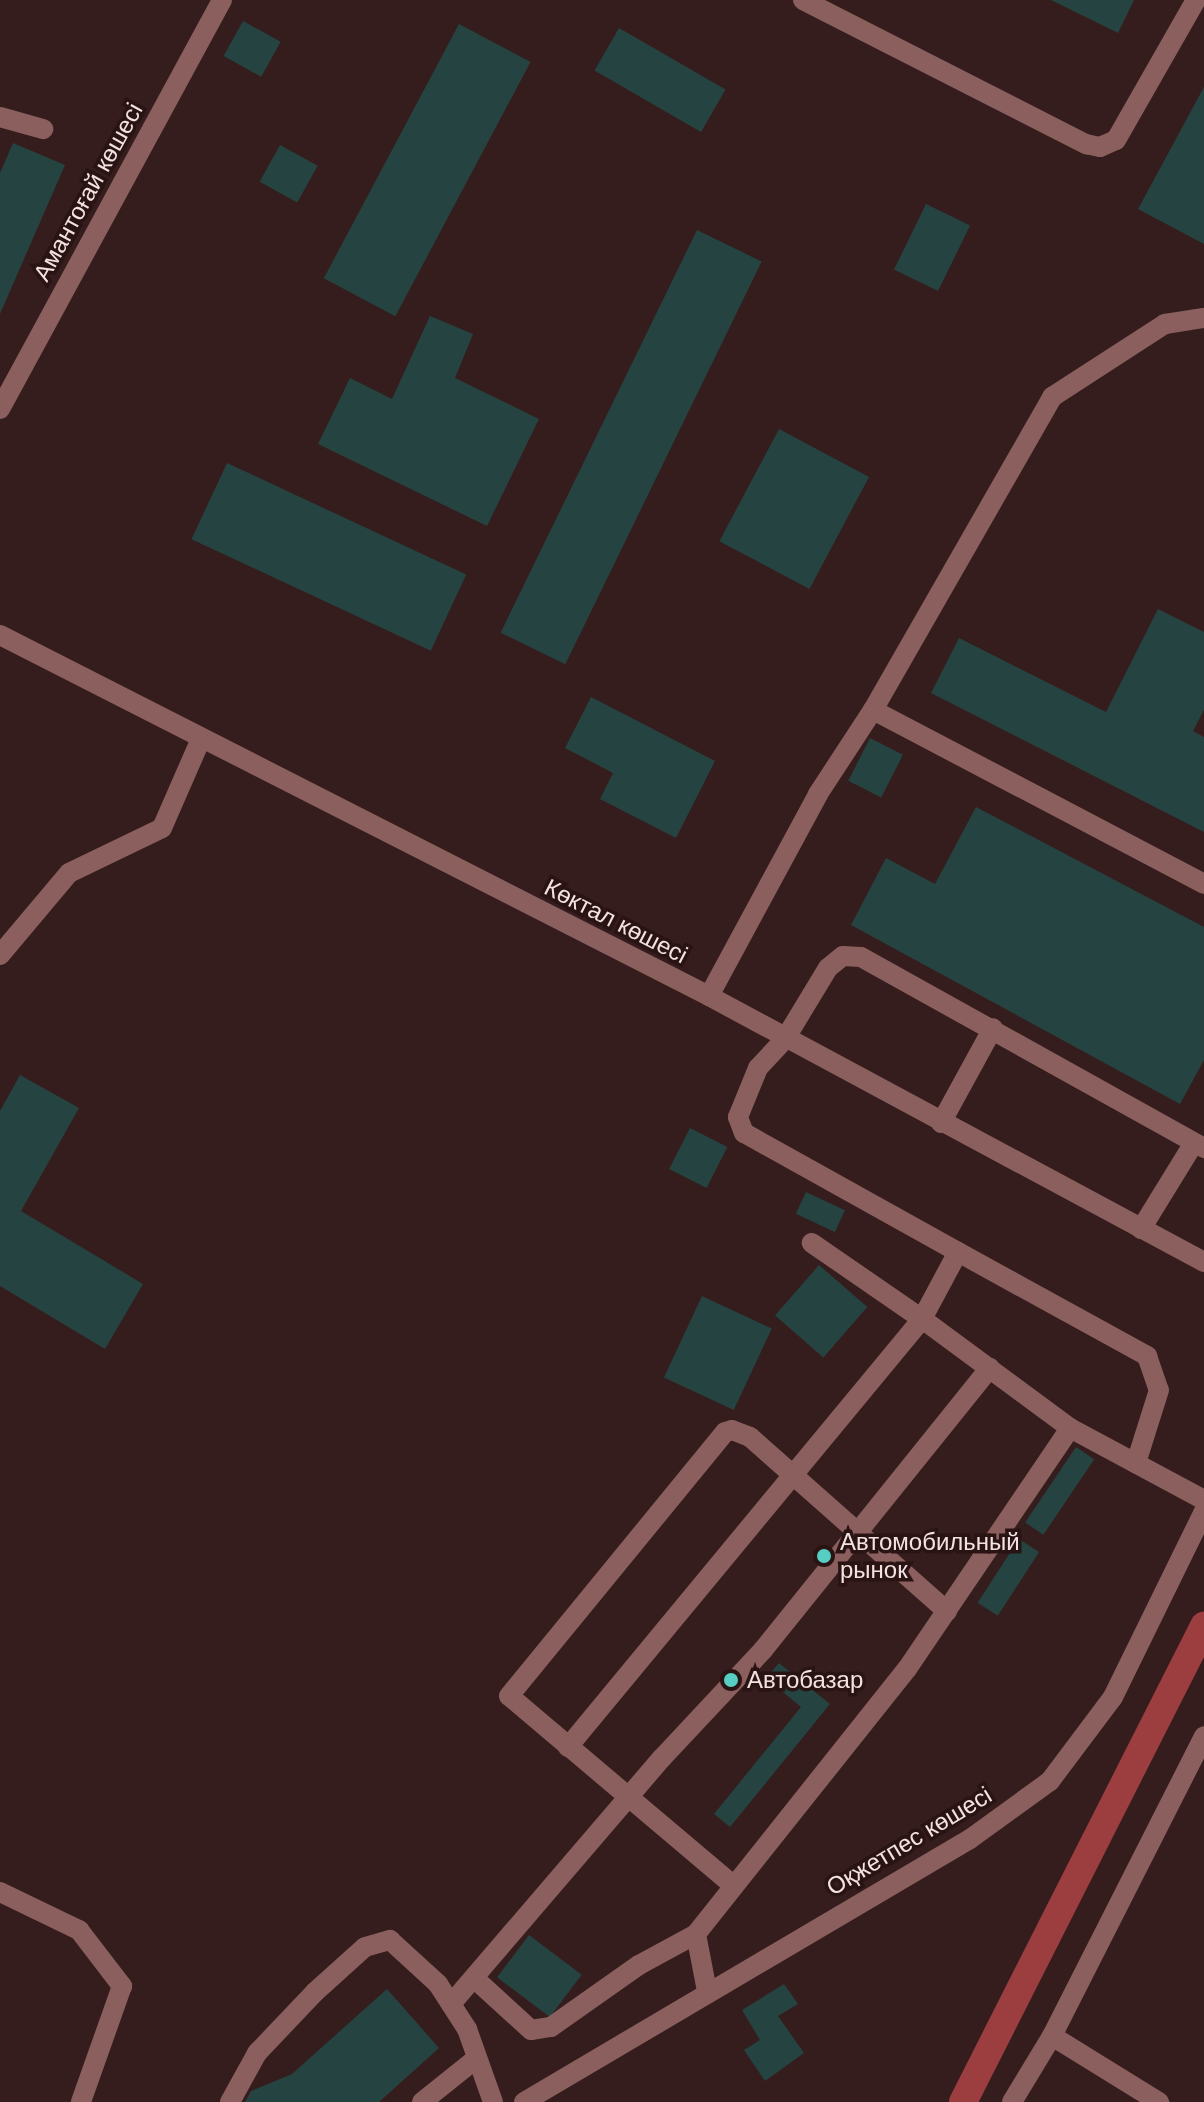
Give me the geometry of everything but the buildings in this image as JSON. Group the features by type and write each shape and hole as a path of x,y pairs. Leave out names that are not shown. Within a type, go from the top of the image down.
{"street":[{"name":"Амантоғай көшесі","path":"0,409 222,0"},
{"path":"803,0 1086,144 1100,147 1116,140 1196,0"},
{"path":"0,117 43,129"},
{"path":"709,996 818,794 873,710 1052,397 1165,324 1204,318"},
{"name":"Көктал көшесі","path":"0,635 200,741 709,996 1204,1262"},
{"path":"873,710 1204,884"},
{"path":"0,955 69,873 162,828 200,741"},
{"path":"1136,1463 1159,1390 1147,1356 744,1133 738,1117 758,1068 785,1039 828,968 843,956 861,957 993,1028 1199,1146 1141,1229"},
{"path":"941,1123 993,1028"},
{"path":"812,1243 1070,1428 1204,1500"},
{"path":"568,1747 922,1319 958,1252"},
{"path":"451,2004 627,1800 763,1650 990,1368"},
{"path":"474,1978 531,2030 551,2027 639,1965 696,1934 907,1669 1070,1428"},
{"path":"734,1886 627,1800 509,1696 714,1444 732,1430 750,1437 859,1529 947,1611"},
{"name":"Оқжетпес көшесі","path":"524,2102 707,1991 970,1839 1050,1781 1113,1697 1204,1511"},
{"path":"1012,2102 1052,2036 1204,1736"},
{"path":"0,1892 79,1930 122,1986 81,2102"},
{"path":"696,1934 707,1991"},
{"path":"230,2102 257,2053 365,1947 390,1940 438,1984 451,2004 477,2058 493,2102"},
{"path":"1052,2036 1159,2102"},
{"path":"422,2102 477,2058"}],"waterway":[{"path":"963,2102 1204,1626"}],"place":[{"name":"Автомобильный рынок","path":"824,1556"},
{"name":"Автобазар","path":"731,1680"}]}
